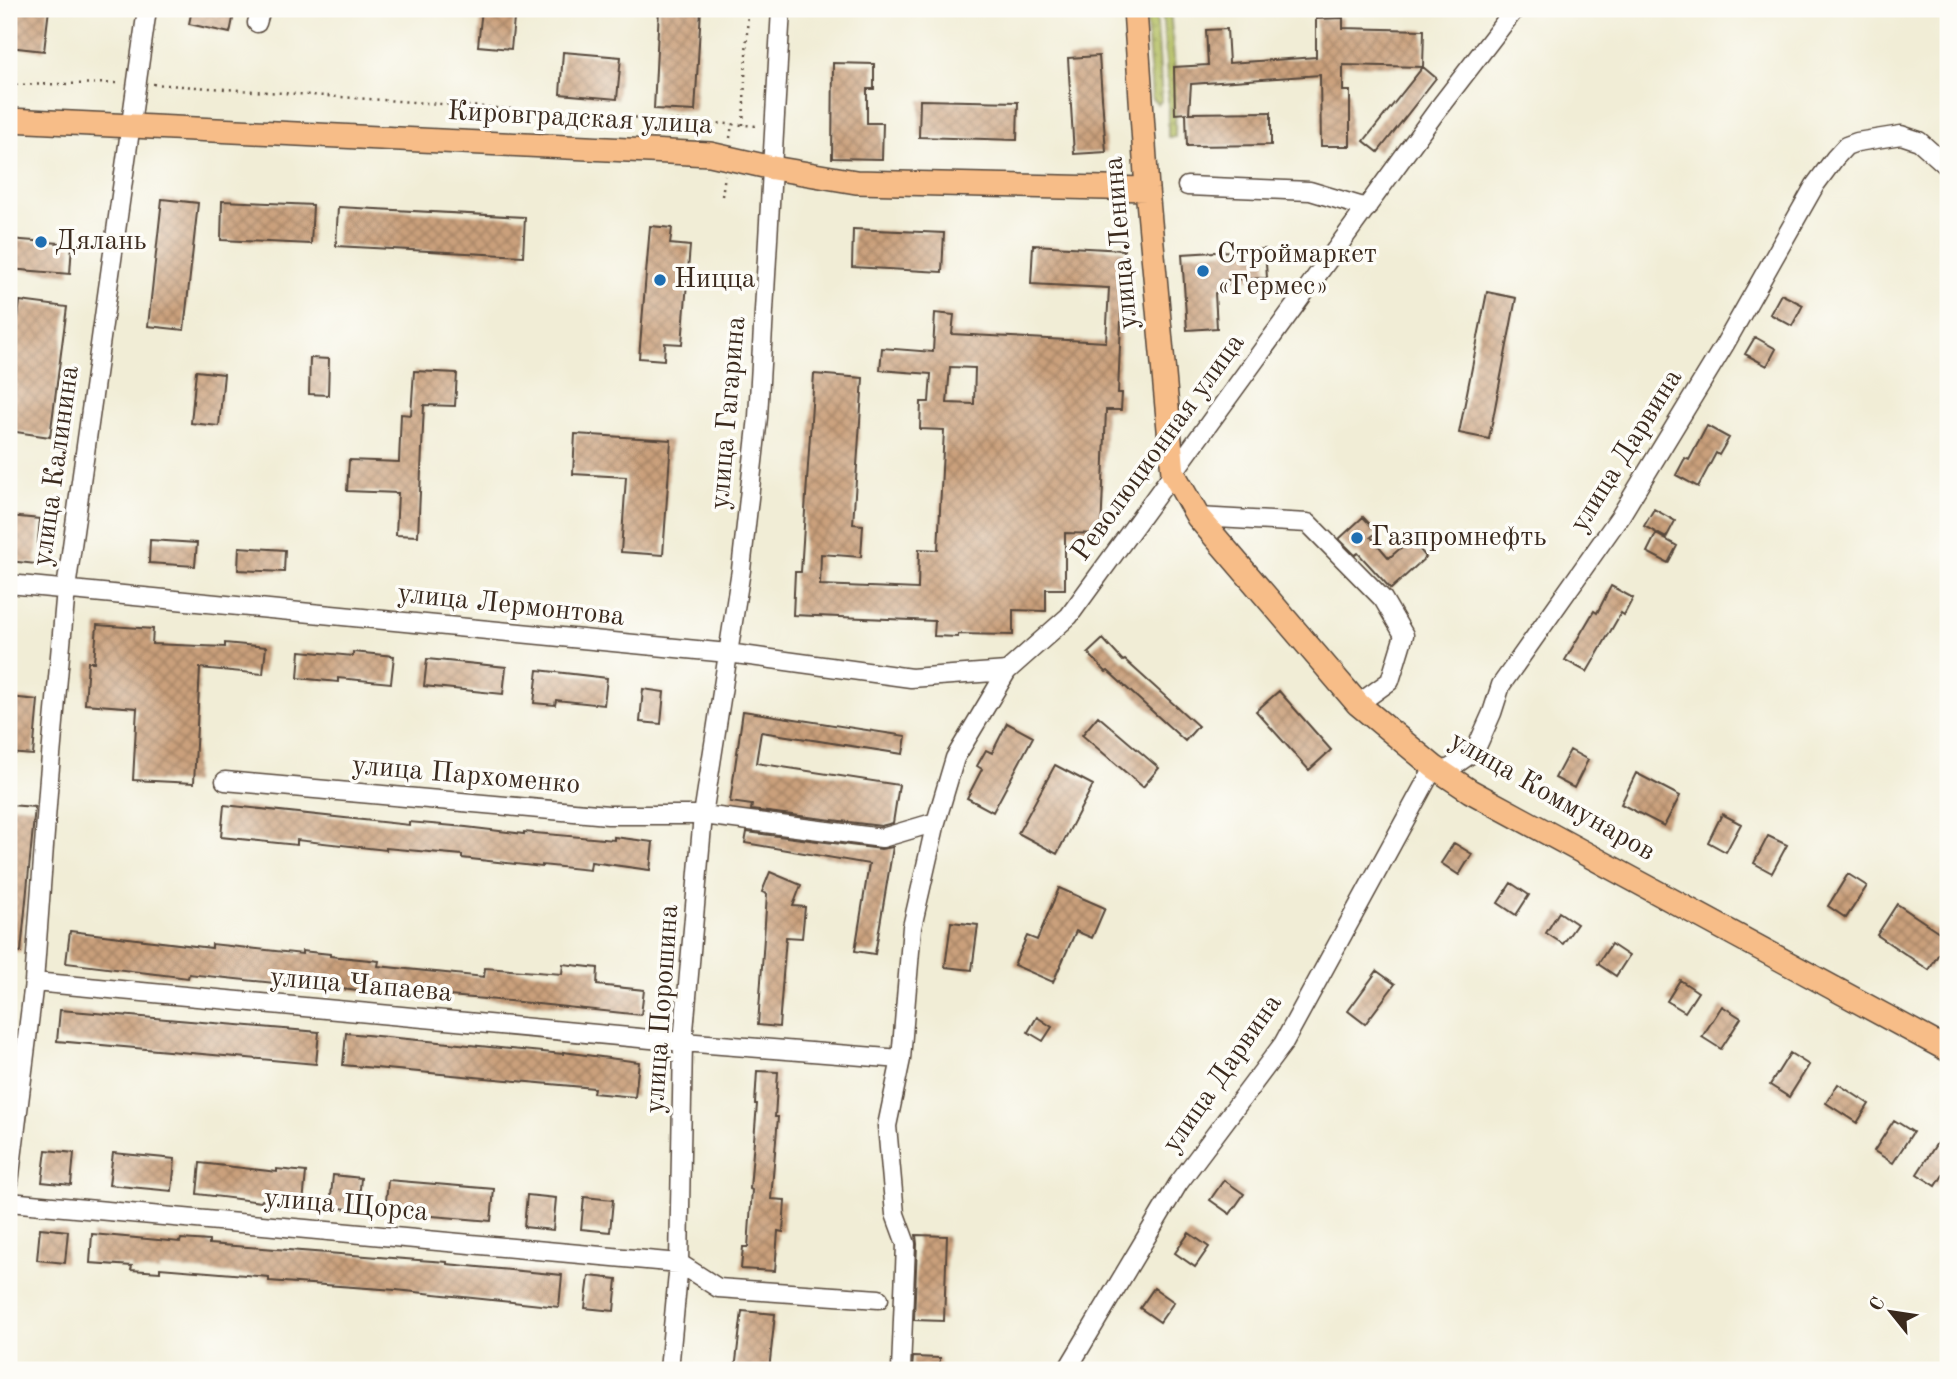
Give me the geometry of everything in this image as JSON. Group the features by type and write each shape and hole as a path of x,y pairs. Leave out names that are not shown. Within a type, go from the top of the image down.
{"main road":[{"name":"улица Ленина","path":"1135,9 1147,189 1173,473"},
{"name":"Кировградская улица","path":"9,120 710,154 856,182 1147,189"},
{"name":"улица Коммунаров","path":"1173,473 1198,517 1358,704 1438,770 1469,791 1948,1050"}],"street":[{"name":"улица Калинина","path":"9,1183 34,982 66,589 147,9"},
{"name":"улица Гагарина","path":"728,653 741,570 758,417 780,9"},
{"name":"Революционная улица","path":"901,1370 906,1244 895,1214 887,1126 901,1059 912,927 936,822 955,758 1007,671 1069,616 1438,109 1515,9"},
{"name":"улица Дарвина","path":"1067,1370 1178,1184 1283,1044 1438,770 1475,751 1501,685 1621,515 1726,344 1815,185 1846,146 1900,135 1919,141 1948,167"},
{"path":"1186,187 1310,191 1367,208"},
{"path":"1198,517 1308,523 1383,599 1404,635 1390,681 1358,704"},
{"name":"улица Лермонтова","path":"9,584 728,653 911,678 1007,671"},
{"name":"улица Порошина","path":"669,1370 679,1263 683,1042 703,815 728,653"},
{"name":"улица Пархоменко","path":"225,781 608,815 703,815 882,838 936,822"},
{"name":"улица Чапаева","path":"34,982 683,1042 901,1059"},
{"name":"улица Щорса","path":"9,1202 679,1263"},
{"path":"679,1263 718,1288 879,1299"}],"path":[{"path":"743,125 748,9"},
{"path":"9,85 137,83 775,127"}],"green space":[{"path":"1146,9 1156,9 1162,100 1158,104 1152,98"},
{"path":"1162,9 1170,9 1176,85 1175,137 1168,137 1168,91"}],"building":[{"path":"16,9 49,9 44,51 9,47 9,20 15,20"},
{"path":"192,9 235,9 230,33 189,24"},
{"path":"482,9 515,9 511,49 478,46"},
{"path":"659,9 701,9 695,111 654,109"},
{"path":"1343,18 1343,28 1424,30 1423,67 1343,65 1343,91 1350,91 1350,146 1321,146 1320,75 1191,84 1189,113 1271,112 1271,145 1187,146 1186,113 1175,114 1174,67 1208,65 1206,30 1227,29 1229,63 1316,57 1316,19"},
{"path":"563,52 621,57 617,99 560,94"},
{"path":"1099,56 1106,152 1074,154 1068,58"},
{"path":"833,63 874,64 874,89 867,89 867,123 883,123 882,159 832,158"},
{"path":"1423,67 1436,78 1378,152 1364,141"},
{"path":"920,100 1018,102 1017,140 919,137"},
{"path":"162,199 198,203 184,330 148,326"},
{"path":"222,201 313,205 311,244 221,240"},
{"path":"338,207 525,217 523,256 336,246"},
{"path":"650,226 672,228 670,244 690,246 682,344 665,343 664,360 639,358"},
{"path":"853,229 944,233 942,272 852,267"},
{"path":"9,239 72,244 70,274 9,269"},
{"path":"1033,245 1124,250 1118,393 1122,393 1121,410 1106,410 1101,534 1065,533 1065,589 1046,589 1046,611 1013,610 1013,635 934,636 935,621 793,615 795,572 801,572 814,374 863,378 853,524 863,525 861,557 821,554 820,585 918,589 919,549 938,550 944,430 920,429 921,402 929,402 931,374 880,370 882,348 933,352 935,313 954,315 952,334 1106,342 1109,288 1031,284","holes":["950,367 975,368 974,404 947,403"]},
{"path":"1265,249 1267,278 1227,280 1228,284 1219,285 1220,292 1215,293 1217,328 1187,330 1182,254"},
{"path":"1487,292 1516,298 1489,439 1459,433"},
{"path":"1781,294 1803,305 1792,326 1770,314"},
{"path":"20,301 67,307 50,437 9,431 9,390"},
{"path":"1755,337 1776,349 1767,366 1745,354"},
{"path":"310,358 329,359 328,395 309,394"},
{"path":"196,371 224,374 219,426 191,423"},
{"path":"414,371 457,373 455,406 424,405 418,536 396,535 398,493 347,491 349,460 399,462 401,414 411,415"},
{"path":"1707,426 1729,438 1719,455 1716,453 1698,487 1676,475 1685,458 1689,460"},
{"path":"575,434 671,440 663,555 621,552 626,477 573,474"},
{"path":"1654,509 1675,521 1666,538 1644,526"},
{"path":"9,516 40,519 36,564 9,561"},
{"path":"1363,517 1377,532 1371,537 1389,558 1411,539 1426,557 1391,589 1358,553 1355,555 1339,539"},
{"path":"1656,534 1677,546 1668,563 1647,552"},
{"path":"150,540 197,543 195,566 149,563"},
{"path":"239,547 285,550 284,572 238,570"},
{"path":"1611,586 1633,598 1624,615 1621,613 1587,672 1565,660 1594,611 1597,613"},
{"path":"97,625 153,629 152,644 225,647 225,643 266,647 263,674 200,668 194,783 133,780 137,708 85,704 88,662 94,662"},
{"path":"1103,639 1123,661 1198,726 1185,741 1088,653"},
{"path":"300,651 353,656 353,652 394,656 391,683 338,678 338,682 298,678"},
{"path":"427,659 506,667 503,694 424,686"},
{"path":"538,670 607,678 604,705 556,700 555,705 534,703"},
{"path":"643,689 664,692 661,724 640,722"},
{"path":"1279,691 1331,750 1309,770 1256,711"},
{"path":"9,697 38,700 33,755 9,753"},
{"path":"743,711 906,736 903,754 761,732 756,763 899,785 893,823 881,826 751,810 752,805 730,802"},
{"path":"1098,716 1159,768 1143,787 1082,735"},
{"path":"1007,723 1033,737 993,812 967,798 982,769 977,766 986,750 992,753"},
{"path":"1570,750 1588,760 1574,788 1555,778"},
{"path":"1055,765 1093,785 1057,854 1018,833"},
{"path":"1636,773 1680,796 1664,826 1621,804"},
{"path":"9,805 35,807 21,952 9,951"},
{"path":"224,805 409,825 409,822 524,834 614,840 614,837 653,842 650,870 591,862 590,870 542,867 462,858 462,855 297,840 297,845 221,837"},
{"path":"1722,814 1741,824 1726,852 1708,842"},
{"path":"747,832 881,849 893,847 875,954 855,951 869,864 745,843"},
{"path":"1768,836 1787,845 1772,873 1754,863"},
{"path":"1454,843 1472,854 1459,875 1441,863"},
{"path":"770,872 801,885 793,906 805,907 802,938 786,937 779,1027 758,1025 767,894 762,892"},
{"path":"1848,874 1867,886 1846,918 1828,906"},
{"path":"1511,883 1529,895 1516,915 1498,903"},
{"path":"1059,888 1105,908 1092,938 1076,931 1053,982 1014,965 1027,936 1037,940"},
{"path":"1897,904 1948,938 1929,970 1877,935"},
{"path":"1559,912 1577,924 1563,944 1546,933"},
{"path":"951,922 978,925 972,970 945,967"},
{"path":"70,931 212,948 212,944 302,954 302,951 330,954 379,961 378,966 484,977 485,968 562,974 563,964 598,968 597,985 644,990 641,1015 510,1001 375,990 375,993 189,974 188,978 66,963"},
{"path":"1611,944 1629,956 1616,976 1598,964"},
{"path":"1377,971 1395,984 1365,1024 1348,1011"},
{"path":"1680,980 1698,992 1685,1012 1667,1001"},
{"path":"1722,1006 1741,1018 1721,1049 1702,1037"},
{"path":"60,1010 319,1032 316,1064 57,1041"},
{"path":"1037,1017 1052,1027 1043,1041 1028,1032"},
{"path":"346,1033 563,1052 639,1062 635,1097 593,1093 594,1088 343,1065"},
{"path":"1790,1053 1809,1065 1789,1097 1770,1085"},
{"path":"757,1071 778,1072 775,1117 778,1117 771,1199 785,1200 783,1232 778,1231 775,1271 741,1269 743,1247 748,1247"},
{"path":"1838,1084 1869,1104 1857,1123 1826,1103"},
{"path":"1894,1120 1913,1132 1893,1163 1874,1151"},
{"path":"1937,1143 1948,1150 1948,1167 1936,1186 1917,1174"},
{"path":"46,1150 74,1153 71,1185 42,1182"},
{"path":"113,1153 175,1159 172,1191 109,1185"},
{"path":"200,1163 277,1172 277,1169 306,1172 303,1204 197,1194"},
{"path":"333,1175 361,1178 358,1210 330,1207"},
{"path":"388,1180 494,1189 491,1221 385,1212"},
{"path":"1224,1180 1244,1194 1230,1214 1210,1200"},
{"path":"527,1195 556,1198 553,1230 524,1227"},
{"path":"584,1197 613,1200 610,1232 581,1229"},
{"path":"40,1228 68,1231 65,1263 37,1260"},
{"path":"1189,1233 1209,1247 1195,1267 1175,1253"},
{"path":"92,1234 180,1242 181,1239 209,1241 209,1244 447,1262 562,1275 559,1307 396,1290 269,1281 269,1277 160,1268 160,1272 131,1270 132,1266 90,1263"},
{"path":"916,1235 947,1236 944,1321 914,1320"},
{"path":"589,1276 617,1279 614,1311 585,1308"},
{"path":"1154,1288 1174,1302 1160,1322 1140,1308"},
{"path":"742,1311 775,1314 769,1370 735,1370"},
{"path":"913,1357 940,1358 940,1370 912,1370"}],"place":[{"name":"Дялань","path":"41,242"},
{"name":"Строймаркет «Гермес»","path":"1203,271"},
{"name":"Ницца","path":"660,280"},
{"name":"Газпромнефть","path":"1357,538"}]}
